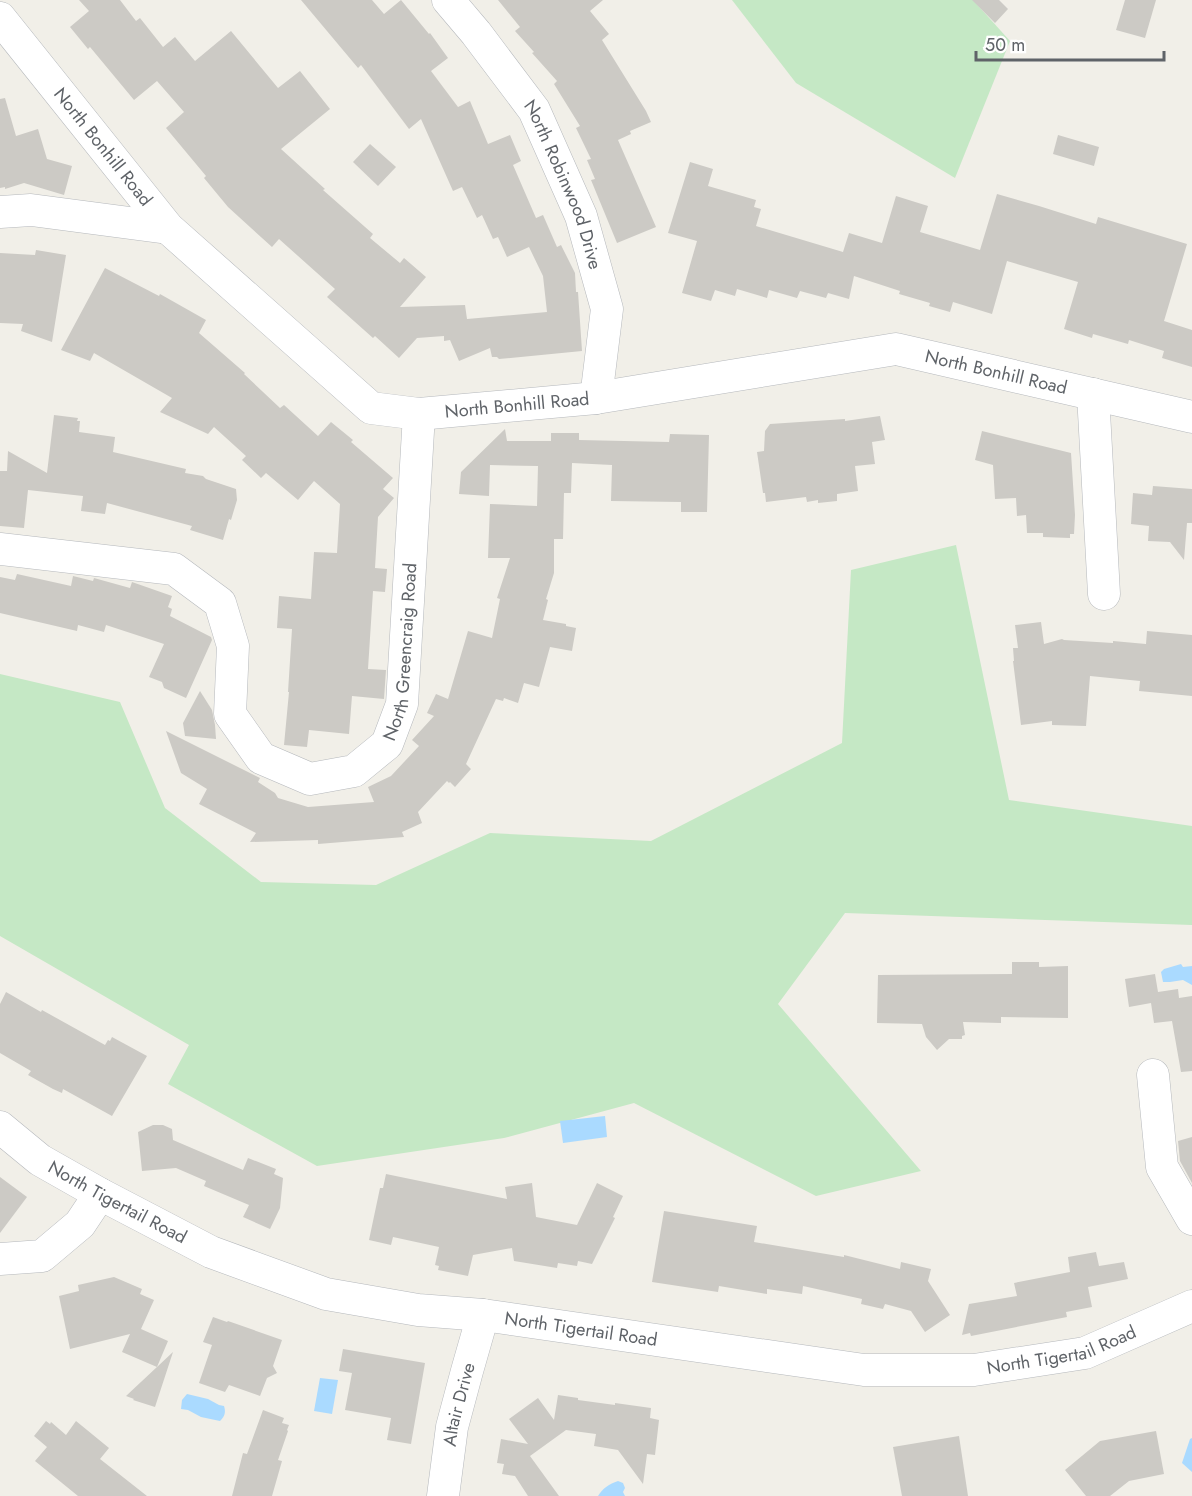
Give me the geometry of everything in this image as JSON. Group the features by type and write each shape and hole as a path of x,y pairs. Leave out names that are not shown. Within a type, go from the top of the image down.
{"street":[{"name":"North Robinwood Drive","path":"448,0 534,110 581,216 607,309 596,398"},
{"name":"North Bonhill Road","path":"0,18 168,228 371,408 419,414 596,398 896,349 1192,417"},
{"path":"0,212 31,210 168,228"},
{"path":"1093,394 1104,594"},
{"name":"North Greencraig Road","path":"0,549 174,569 220,603 233,646 230,714 261,758 310,779 354,771 387,744 402,704 419,414"},
{"path":"1153,1075 1162,1167 1192,1219"},
{"name":"North Tigertail Road","path":"0,1127 40,1160 211,1252 326,1294 418,1310 483,1315 864,1370 974,1370 1085,1353 1192,1306"},
{"path":"0,1259 42,1256 80,1224 100,1194"},
{"name":"Altair Drive","path":"443,1496 452,1427 483,1315"}],"green space":[{"path":"732,0 973,0 1010,41 955,178 796,83"},
{"path":"956,545 1009,800 1192,826 1192,925 845,913 778,1004 921,1171 816,1196 634,1103 504,1138 317,1166 168,1084 189,1045 0,936 0,674 120,702 165,808 261,882 376,885 490,833 651,841 842,743 851,570"}],"water":[{"path":"1181,964 1183,967 1192,966 1192,985 1183,980 1163,982 1161,972 1164,969"},
{"path":"605,1116 607,1137 563,1143 560,1121"},
{"path":"320,1378 338,1380 332,1414 314,1411"},
{"path":"187,1394 224,1406 223,1417 220,1421 181,1409 182,1400"},
{"path":"1192,1438 1192,1472 1182,1463"},
{"path":"618,1481 623,1483 625,1496 598,1496 606,1487"}],"building":[{"path":"79,0 120,0 136,21 140,18 163,47 175,37 195,61 231,31 278,88 300,71 330,109 281,149 373,234 370,238 400,263 404,258 426,277 400,307 465,305 467,319 547,312 543,276 529,247 507,257 498,237 493,239 482,215 477,218 462,187 453,191 421,119 409,129 361,65 358,68 301,0 372,0 384,14 401,0 448,58 431,71 458,107 470,101 488,144 510,135 521,161 513,165 536,218 543,215 557,247 561,245 575,273 582,351 499,359 492,357 490,348 459,361 450,340 444,341 444,336 417,338 399,358 327,297 335,289 279,239 272,247 228,207 204,178 206,176 166,128 184,112 157,81 134,100 90,47 88,49 70,27 89,11"},
{"path":"498,0 603,0 590,11 609,34 602,40 651,122 630,131 631,134 618,140 656,227 617,243 591,180 595,179 587,160 591,159 576,128 580,126 554,84 557,81 515,31 520,27"},
{"path":"972,0 999,0 1008,9 995,23"},
{"path":"1125,0 1156,0 1145,38 1116,30"},
{"path":"5,98 16,136 38,129 47,159 72,166 64,195 24,183 5,189 5,187 0,188 0,99"},
{"path":"1058,135 1099,147 1094,166 1053,154"},
{"path":"370,144 396,167 378,186 353,162"},
{"path":"690,162 713,169 708,186 756,200 754,207 761,209 756,226 843,252 849,233 882,243 896,196 928,206 920,232 980,250 997,194 1096,224 1098,217 1187,244 1164,321 1192,330 1192,367 1162,358 1164,351 1129,340 1128,344 1093,334 1092,338 1064,329 1078,282 1007,261 992,314 953,302 950,312 929,306 930,303 899,294 900,291 854,276 849,299 828,293 826,298 800,291 797,298 769,290 767,298 737,289 735,296 715,290 711,301 682,293 697,241 668,233"},
{"path":"36,250 66,255 52,342 21,331 23,324 0,323 0,253 35,255"},
{"path":"105,268 159,296 160,294 206,320 199,333 245,373 280,408 284,405 318,436 331,422 393,478 383,489 394,498 378,517 375,568 387,569 385,592 373,591 368,669 386,670 384,699 352,696 349,734 309,730 307,747 284,745 292,629 277,628 279,596 311,599 314,552 337,553 340,504 314,481 298,500 266,473 261,478 242,460 246,456 214,427 208,434 160,412 172,398 94,353 90,361 61,350"},
{"path":"54,415 78,418 79,432 115,437 113,452 186,469 185,473 203,476 236,489 237,500 223,540 190,530 192,526 107,503 105,514 81,511 83,496 28,490 24,528 0,526 0,471 7,471 8,451 47,473"},
{"path":"880,416 885,440 872,442 875,464 855,466 858,491 837,494 837,501 807,502 806,497 766,502 757,452 764,451 765,431 770,424 845,419 845,421"},
{"path":"505,429 507,441 551,441 551,433 579,433 579,440 669,442 670,434 709,435 707,512 681,512 681,502 611,501 612,465 572,463 571,493 564,493 563,539 554,539 554,573 546,599 548,600 543,620 576,628 572,651 550,647 539,687 524,683 518,703 504,698 503,701 496,699 466,764 471,769 455,787 447,781 418,812 422,823 402,832 404,837 318,844 318,840 250,842 256,833 199,804 207,789 181,773 166,731 260,778 258,782 275,793 278,798 308,807 374,802 368,787 391,776 419,746 412,740 434,716 427,713 436,694 448,699 468,631 492,638 500,599 497,598 510,558 488,558 490,504 537,506 538,466 490,465 489,496 459,494 461,472"},
{"path":"982,431 1071,453 1075,515 1074,534 1070,534 1070,538 1043,537 1043,533 1027,533 1026,515 1017,516 1016,498 995,499 993,465 975,460"},
{"path":"1153,486 1192,489 1192,523 1187,523 1184,560 1170,542 1148,541 1149,526 1131,524 1133,493 1152,495"},
{"path":"17,574 71,586 73,576 93,581 94,578 130,588 132,582 172,596 168,607 172,609 170,616 211,637 212,640 186,698 164,688 162,682 149,677 164,644 106,625 104,632 78,625 77,631 0,613 0,577 15,580"},
{"path":"1041,622 1044,644 1062,639 1146,644 1147,631 1192,635 1192,696 1139,691 1140,681 1090,676 1086,726 1052,725 1052,721 1021,725 1013,661 1013,648 1018,648 1015,625"},
{"path":"200,691 212,710 216,739 185,736 183,723"},
{"path":"1012,962 1039,962 1039,967 1068,966 1068,1018 1001,1017 1001,1023 963,1022 965,1035 962,1039 949,1039 937,1050 926,1037 922,1024 877,1023 878,975 1012,974"},
{"path":"1155,974 1158,992 1178,989 1179,998 1192,996 1192,1071 1181,1072 1172,1021 1154,1023 1151,1003 1129,1007 1125,979"},
{"path":"6,992 105,1045 112,1037 147,1056 112,1116 63,1089 62,1093 28,1075 31,1071 0,1053 0,1004"},
{"path":"153,1125 163,1125 172,1129 173,1140 243,1170 248,1158 276,1169 274,1174 283,1178 280,1208 270,1229 243,1217 249,1205 204,1186 206,1181 176,1168 142,1171 138,1132"},
{"path":"1192,1137 1192,1183 1180,1161 1178,1141"},
{"path":"386,1174 507,1199 505,1187 532,1183 536,1217 577,1225 597,1183 623,1196 613,1217 615,1218 592,1264 578,1261 577,1266 558,1263 557,1268 514,1261 512,1248 473,1255 468,1276 438,1270 439,1266 435,1265 439,1247 393,1237 391,1245 369,1240 380,1188 383,1188"},
{"path":"0,1177 27,1197 0,1233"},
{"path":"664,1211 757,1226 754,1242 844,1257 844,1255 900,1269 901,1262 931,1269 928,1281 950,1315 925,1332 911,1311 885,1304 883,1309 861,1304 862,1299 803,1286 802,1294 767,1289 767,1294 719,1286 718,1292 652,1282"},
{"path":"1096,1252 1099,1266 1124,1262 1128,1279 1088,1287 1092,1307 1066,1312 1067,1317 971,1336 970,1333 962,1335 969,1304 1017,1296 1014,1283 1070,1272 1068,1257"},
{"path":"114,1277 142,1289 140,1294 154,1300 141,1329 168,1341 157,1367 122,1352 130,1334 70,1349 59,1296 79,1291 78,1285"},
{"path":"213,1317 282,1340 273,1366 277,1373 267,1378 260,1396 229,1385 225,1392 199,1383 212,1345 203,1342"},
{"path":"343,1349 425,1363 411,1444 387,1440 391,1418 345,1410 352,1373 339,1371"},
{"path":"173,1352 155,1407 126,1396"},
{"path":"558,1395 578,1398 578,1400 651,1408 650,1418 659,1420 655,1455 647,1454 643,1484 618,1450 594,1446 596,1434 566,1430 530,1456 559,1496 528,1496 515,1476 502,1474 504,1464 497,1463 501,1439 528,1444 509,1419 538,1398 554,1420"},
{"path":"263,1410 284,1418 282,1423 289,1425 278,1460 282,1461 272,1496 232,1496 243,1453 247,1454"},
{"path":"46,1421 50,1424 51,1422 66,1435 76,1421 109,1448 100,1459 147,1496 78,1496 35,1461 47,1447 34,1436"},
{"path":"1156,1431 1164,1474 1129,1481 1110,1496 1086,1496 1065,1470 1100,1441"},
{"path":"959,1436 968,1496 902,1496 893,1447"}]}
